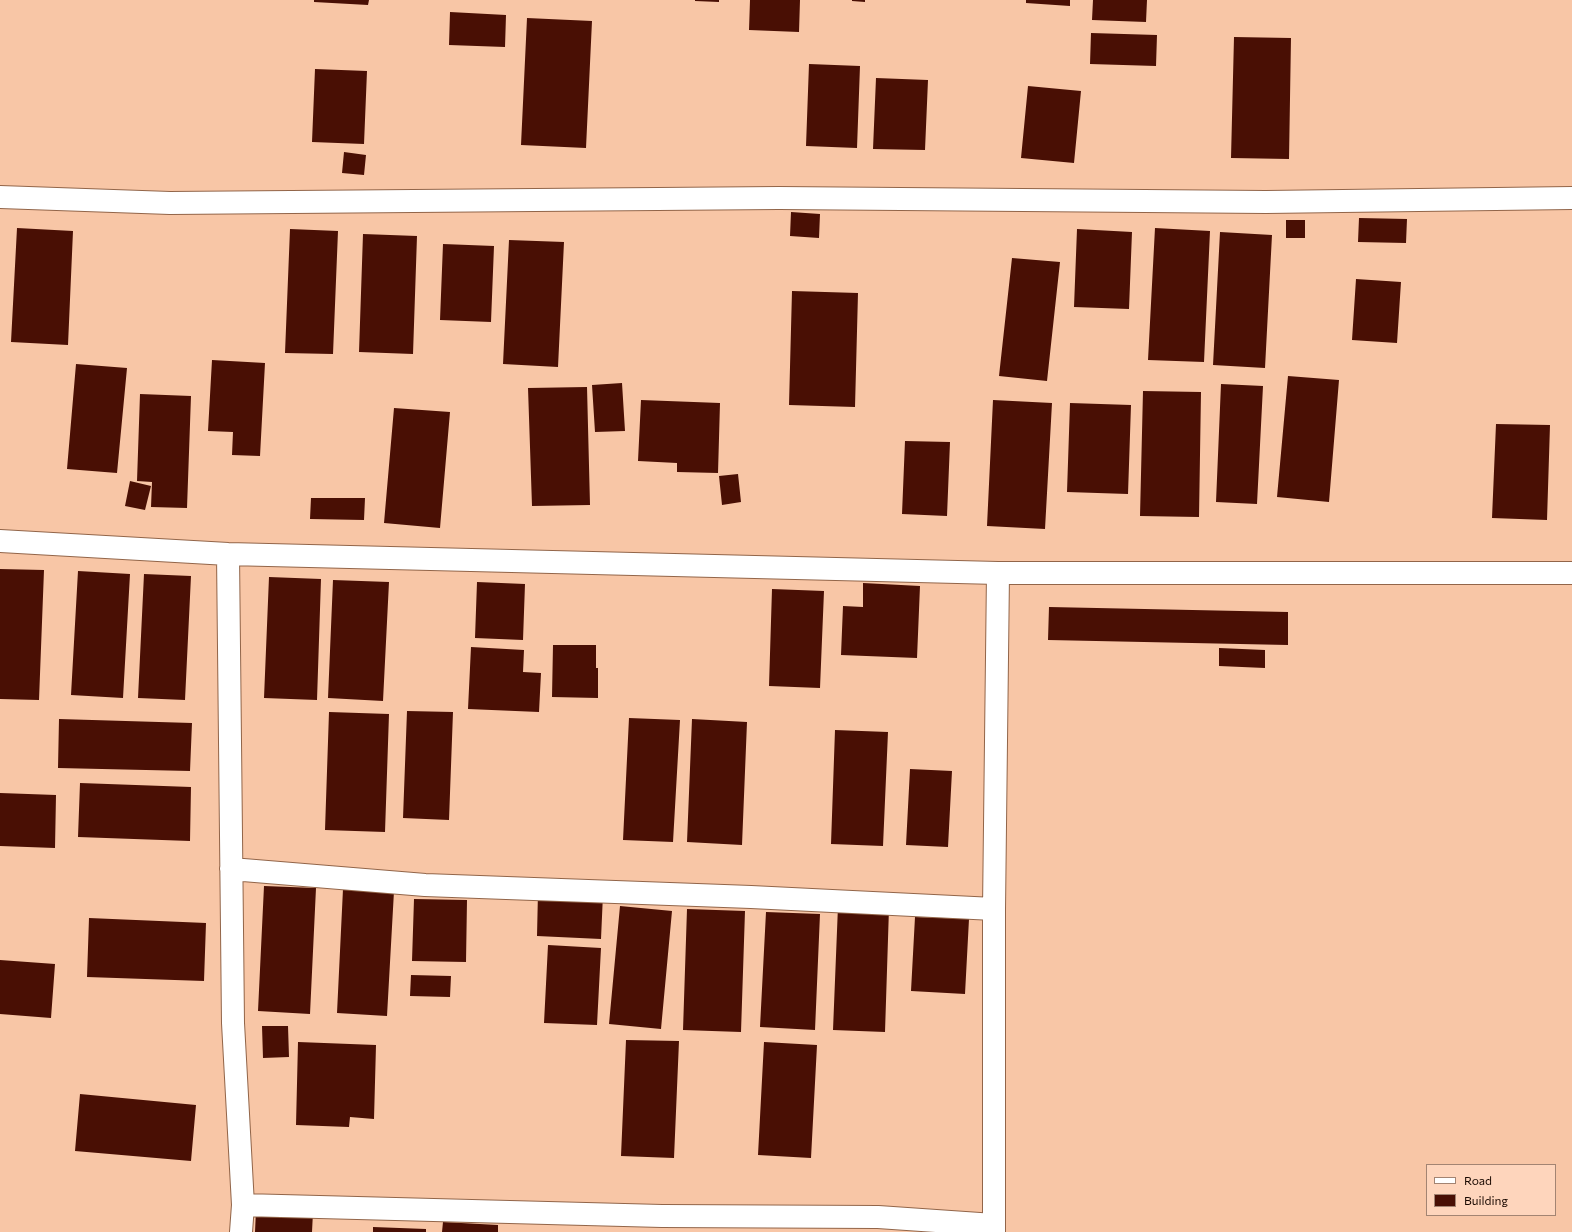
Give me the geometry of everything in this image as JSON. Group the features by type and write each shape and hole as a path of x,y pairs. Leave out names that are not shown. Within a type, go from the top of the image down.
{"street":[{"path":"0,197 170,203 771,198 1266,202 1572,198"},
{"path":"0,540 228,554 998,573 1572,572"},
{"path":"228,554 233,1023 243,1205 241,1232"},
{"path":"243,1205 662,1224 878,1217 994,1228 994,909 998,573"},
{"path":"231,869 425,884 751,897 994,909"}],"building":[{"path":"314,0 369,0 368,5 314,2"},
{"path":"719,0 719,2 695,1"},
{"path":"750,0 800,0 799,32 749,30"},
{"path":"865,0 865,2 852,1"},
{"path":"1026,0 1070,0 1070,6 1026,3"},
{"path":"1093,0 1147,0 1146,22 1092,20"},
{"path":"450,12 506,15 505,47 449,45"},
{"path":"527,18 592,21 586,148 521,145"},
{"path":"1091,33 1157,35 1156,66 1090,64"},
{"path":"1234,37 1291,38 1289,159 1231,158"},
{"path":"809,64 860,66 857,148 806,146"},
{"path":"315,69 367,71 364,144 312,142"},
{"path":"876,78 928,80 925,150 873,149"},
{"path":"1028,86 1081,91 1074,163 1021,158"},
{"path":"344,152 366,155 364,175 342,173"},
{"path":"791,212 820,214 819,238 790,236"},
{"path":"1359,218 1407,219 1406,243 1358,242"},
{"path":"1286,220 1305,220 1305,238 1286,238"},
{"path":"17,228 73,231 68,345 11,342"},
{"path":"1155,228 1210,231 1204,362 1148,360"},
{"path":"290,229 338,231 333,354 285,353"},
{"path":"1077,229 1132,232 1129,309 1074,307"},
{"path":"1220,232 1272,235 1265,368 1213,365"},
{"path":"363,234 417,236 413,354 359,352"},
{"path":"509,240 564,242 558,367 503,364"},
{"path":"443,244 494,246 491,322 440,320"},
{"path":"1012,258 1060,262 1047,381 999,376"},
{"path":"1356,279 1401,282 1397,343 1352,340"},
{"path":"792,291 858,293 855,407 789,405"},
{"path":"212,360 265,363 260,456 232,455 233,432 208,431"},
{"path":"76,364 127,368 117,473 67,469"},
{"path":"1288,376 1339,380 1329,502 1277,497"},
{"path":"622,383 625,431 595,432 592,385"},
{"path":"1221,384 1263,386 1257,504 1216,502"},
{"path":"587,387 590,505 532,506 528,388"},
{"path":"1143,391 1201,392 1199,517 1140,516"},
{"path":"140,394 191,396 187,508 151,507 152,482 137,481"},
{"path":"641,400 720,403 718,473 677,472 677,463 638,461"},
{"path":"993,400 1052,403 1045,529 987,526"},
{"path":"1070,403 1131,405 1128,494 1067,492"},
{"path":"394,408 450,412 440,528 384,523"},
{"path":"1496,424 1550,425 1547,520 1492,518"},
{"path":"905,441 950,442 947,516 902,514"},
{"path":"738,474 741,502 722,505 719,476"},
{"path":"130,481 151,486 145,510 125,506"},
{"path":"311,498 365,498 364,520 310,519"},
{"path":"0,569 44,570 39,700 0,699"},
{"path":"78,571 130,574 123,698 71,695"},
{"path":"144,574 191,576 185,700 138,698"},
{"path":"269,577 321,579 317,700 264,698"},
{"path":"333,580 389,582 383,701 328,698"},
{"path":"477,582 525,584 523,640 475,638"},
{"path":"863,583 920,586 917,658 841,655 843,606 863,607"},
{"path":"772,589 824,591 820,688 769,686"},
{"path":"1049,607 1288,612 1288,645 1048,640"},
{"path":"553,645 596,645 598,698 552,697"},
{"path":"471,647 524,650 523,672 541,673 539,712 468,709"},
{"path":"1219,648 1265,650 1265,668 1219,666"},
{"path":"407,711 453,712 449,820 403,818"},
{"path":"329,712 389,714 385,832 325,830"},
{"path":"629,718 680,720 673,842 623,840"},
{"path":"59,719 192,723 190,771 58,768"},
{"path":"692,719 747,722 742,845 687,842"},
{"path":"835,730 888,732 883,846 831,844"},
{"path":"910,769 952,771 948,847 906,845"},
{"path":"80,783 191,787 190,841 78,837"},
{"path":"0,793 56,795 55,848 0,846"},
{"path":"264,886 316,888 310,1014 258,1011"},
{"path":"343,889 394,891 387,1016 337,1013"},
{"path":"538,892 603,894 601,939 537,936"},
{"path":"414,899 467,900 466,962 412,961"},
{"path":"620,906 672,911 661,1029 609,1024"},
{"path":"838,906 889,908 885,1032 833,1030"},
{"path":"687,909 745,911 741,1032 683,1030"},
{"path":"766,912 820,914 815,1030 760,1027"},
{"path":"915,917 969,919 965,994 911,991"},
{"path":"89,918 206,923 204,981 87,977"},
{"path":"548,945 601,948 597,1025 544,1023"},
{"path":"0,960 55,964 51,1018 0,1014"},
{"path":"411,975 451,976 450,997 410,996"},
{"path":"262,1026 288,1026 289,1057 263,1058"},
{"path":"626,1040 679,1041 674,1158 621,1156"},
{"path":"298,1042 376,1045 374,1119 350,1117 349,1127 296,1125"},
{"path":"764,1042 817,1045 811,1158 758,1155"},
{"path":"80,1094 196,1105 191,1161 75,1151"},
{"path":"256,1210 313,1212 312,1232 255,1232"},
{"path":"443,1222 498,1225 498,1232 442,1232"},
{"path":"373,1227 426,1229 426,1232 373,1232"}]}
